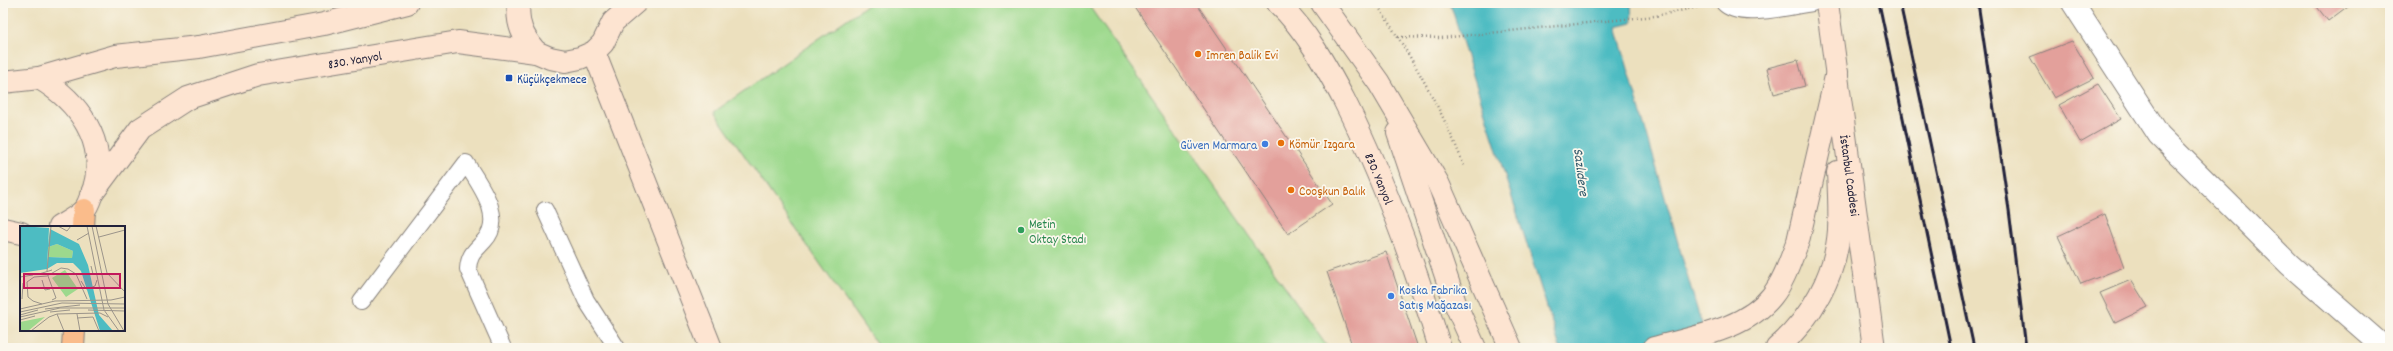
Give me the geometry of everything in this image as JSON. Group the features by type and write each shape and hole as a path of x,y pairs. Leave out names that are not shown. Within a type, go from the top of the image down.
{"main road":[{"path":"6,83 39,78 115,56 207,46 324,24 407,3"},
{"path":"520,3 518,14 520,28 526,41 536,52"},
{"path":"635,3 612,12 609,33 594,52 712,348"},
{"name":"830. Yanyol","path":"1278,3 1289,14 1327,67 1359,131 1404,236 1440,348"},
{"path":"1322,3 1380,83 1441,188 1511,348"},
{"name":"İstanbul Caddesi","path":"1827,3 1874,348"},
{"name":"830. Yanyol","path":"86,210 140,129 188,98 258,75 458,42 536,52 550,58 565,61 580,58 594,52"},
{"path":"1654,348 1727,327 1751,314 1766,303 1773,295 1789,264 1798,241 1837,72"},
{"path":"1777,348 1794,333 1817,300 1832,267 1839,230 1837,72"},
{"path":"39,78 58,90 91,131 98,152 98,174 86,210 60,226"},
{"path":"1380,83 1455,303 1475,348"},
{"path":"3,229 20,233"},
{"path":"73,348 74,331"}],"street":[{"path":"2073,3 2159,135 2290,265 2385,348"}],"lane":[{"path":"1724,3 1729,8 1737,11 1755,11 1812,3"},
{"path":"361,302 466,163 487,197 492,217 491,229 486,240 472,252 468,259 468,269 503,348"},
{"path":"545,210 586,300 618,348"}],"path":[{"path":"1376,3 1398,37 1448,124 1466,170"},
{"path":"1398,37 1441,38 1655,16 1704,6"}],"green space":[{"name":"Metin Oktay Stadı","path":"870,3 1087,3 1328,348 879,348 714,112"}],"water":[{"name":"Sazlıdere","path":"1450,3 1631,3 1632,23 1616,27 1697,309 1710,348 1560,348"}],"building":[{"path":"1132,3 1196,3 1332,204 1288,234"},
{"path":"2314,3 2352,3 2328,21"},
{"path":"2072,41 2094,78 2054,98 2030,57"},
{"path":"1798,60 1805,86 1774,94 1767,68"},
{"path":"2098,84 2121,119 2080,142 2059,105"},
{"path":"2105,214 2124,267 2081,284 2058,236"},
{"path":"1386,252 1418,348 1353,348 1327,272"},
{"path":"2131,280 2148,307 2115,323 2100,293"}],"railway":[{"path":"1879,3 1951,348"},
{"path":"1900,3 1974,348"},
{"path":"1978,3 2009,210 2026,348"}],"place":[{"name":"Imren Balik Evi","path":"1198,54"},
{"name":"Küçükçekmece","path":"509,78"},
{"name":"Kömür Izgara","path":"1281,143"},
{"name":"Güven Marmara","path":"1265,144"},
{"name":"Cooşkun Balık","path":"1291,190"},
{"name":"Metin Oktay Stadı","path":"1021,230"},
{"name":"Koska Fabrika Satış Mağazası","path":"1391,296"}]}
